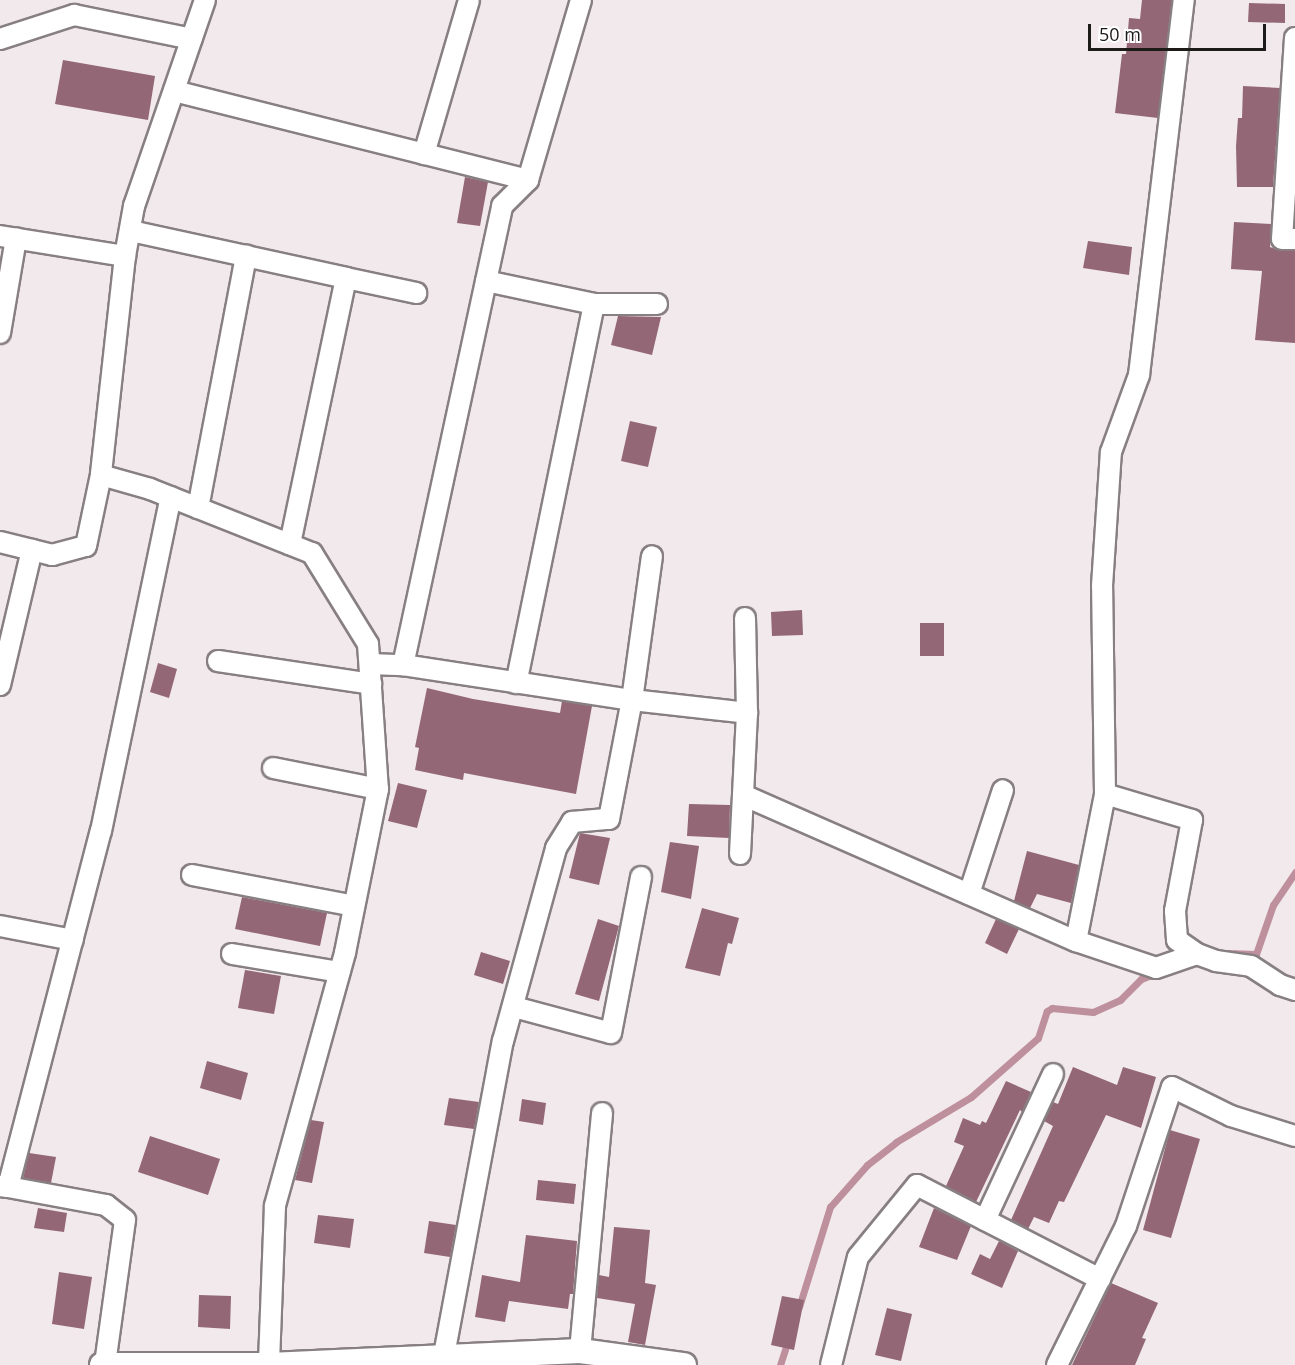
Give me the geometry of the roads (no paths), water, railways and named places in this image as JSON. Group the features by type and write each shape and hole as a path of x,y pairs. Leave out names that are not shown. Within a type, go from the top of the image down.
{"street":[{"path":"0,542 52,555 86,546 101,475 125,256 134,206 205,0"},
{"path":"424,154 469,0"},
{"path":"403,664 502,206 528,180 581,0"},
{"path":"1076,941 1105,794 1102,586 1111,452 1139,375 1184,0"},
{"path":"0,39 74,15 192,39"},
{"path":"1295,38 1282,239 1295,239"},
{"path":"174,91 528,180"},
{"path":"131,231 416,293"},
{"path":"0,333 8,237 125,256"},
{"path":"198,508 246,256"},
{"path":"290,544 346,279"},
{"path":"486,281 594,304 657,304"},
{"path":"516,683 594,304"},
{"path":"101,475 171,497 312,553 368,644 378,789 339,972 275,1206 269,1365"},
{"path":"171,497 104,820 4,1187 106,1205 125,1220 104,1365 269,1365 444,1355 472,1360 580,1351 684,1365"},
{"path":"0,686 32,550"},
{"path":"444,1355 503,1041 556,848 572,822 609,819 632,700 652,556"},
{"path":"740,854 747,713 745,618"},
{"path":"218,661 371,684"},
{"path":"369,664 403,664 632,700 747,713"},
{"path":"273,768 378,789"},
{"path":"969,894 1003,790"},
{"path":"1105,794 1192,820 1175,911 1177,940 1197,954 1216,961 1251,966 1280,985 1295,990"},
{"path":"743,795 1076,941 1156,968 1197,954"},
{"path":"192,874 354,906"},
{"path":"514,1006 611,1033 641,877"},
{"path":"0,926 73,940"},
{"path":"232,954 339,972"},
{"path":"985,1220 1053,1074"},
{"path":"1057,1365 1125,1226 1172,1087 1231,1116 1295,1136"},
{"path":"580,1351 602,1113"},
{"path":"831,1365 858,1257 917,1185 1100,1279"}],"waterway":[{"path":"1227,953 1256,954 1273,905 1295,872"},
{"path":"799,1307 830,1207 867,1165 896,1142 971,1097 1038,1038 1047,1011 1052,1008 1093,1012 1120,1000 1141,979 1157,973"},
{"path":"780,1365 788,1341"}]}
